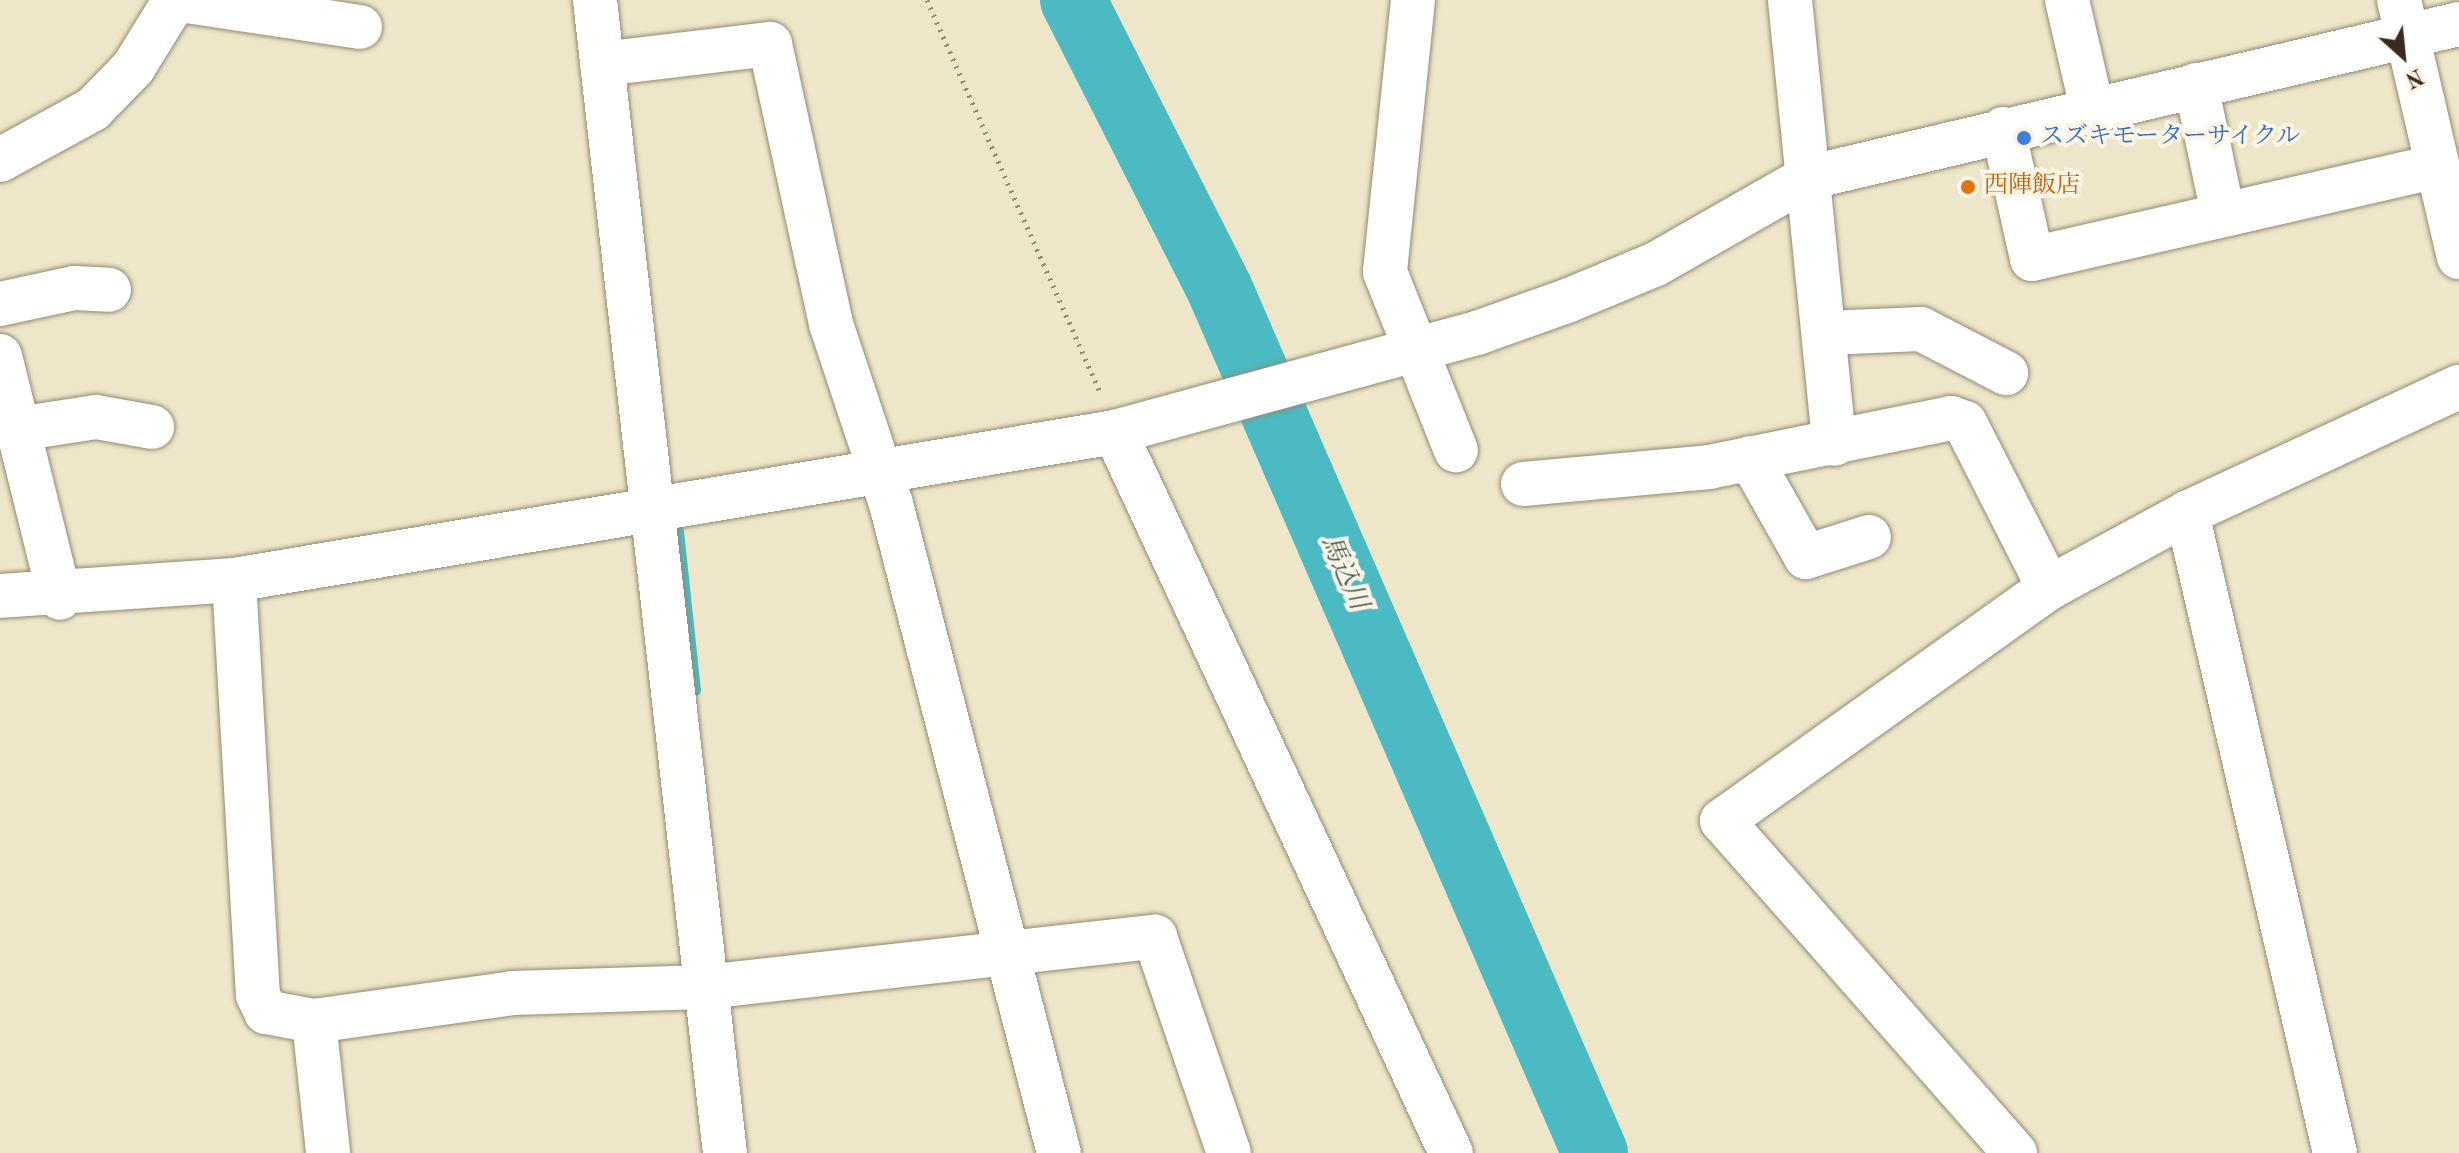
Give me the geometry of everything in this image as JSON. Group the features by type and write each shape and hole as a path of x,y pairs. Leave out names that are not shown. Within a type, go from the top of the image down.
{"street":[{"path":"0,160 93,109 133,68 178,0 360,27"},
{"path":"595,0 618,62 652,509 725,1153"},
{"path":"1413,0 1385,272 1410,346 1456,450"},
{"path":"1790,0 1834,444"},
{"path":"2067,0 2092,108"},
{"path":"0,596 60,598 234,580 652,509 880,466 1115,432 1410,346 1477,333 1580,296 1656,264 1807,178 2196,85 2403,18 2459,24"},
{"path":"2403,18 2459,257"},
{"path":"618,62 770,44 831,324 880,466 1059,1153"},
{"path":"2196,85 2223,214"},
{"path":"2003,129 2032,259 2437,166"},
{"path":"0,304 74,288 109,290"},
{"path":"1825,333 1921,329 2006,373"},
{"path":"0,356 60,598"},
{"path":"2015,1153 1722,821 2049,588 2187,513 2459,387"},
{"path":"18,429 96,417 152,427"},
{"path":"1523,484 1750,458 1834,444 1951,418 1965,423 2049,588"},
{"path":"1115,432 1451,1153"},
{"path":"1750,458 1806,557 1869,537"},
{"path":"2187,513 2335,1153"},
{"path":"234,580 258,995 266,1012 314,1021 512,993 706,987 1006,949 1155,937 1229,1153"},
{"path":"314,1021 328,1153"}],"path":[{"path":"927,0 1002,157 1115,432"}],"waterway":[{"name":"馬込川","path":"1073,0 1220,290 1595,1153"},
{"path":"678,531 695,690"}],"place":[{"name":"スズキモーターサイクル","path":"2024,138"},
{"name":"西陣飯店","path":"1968,187"}]}
